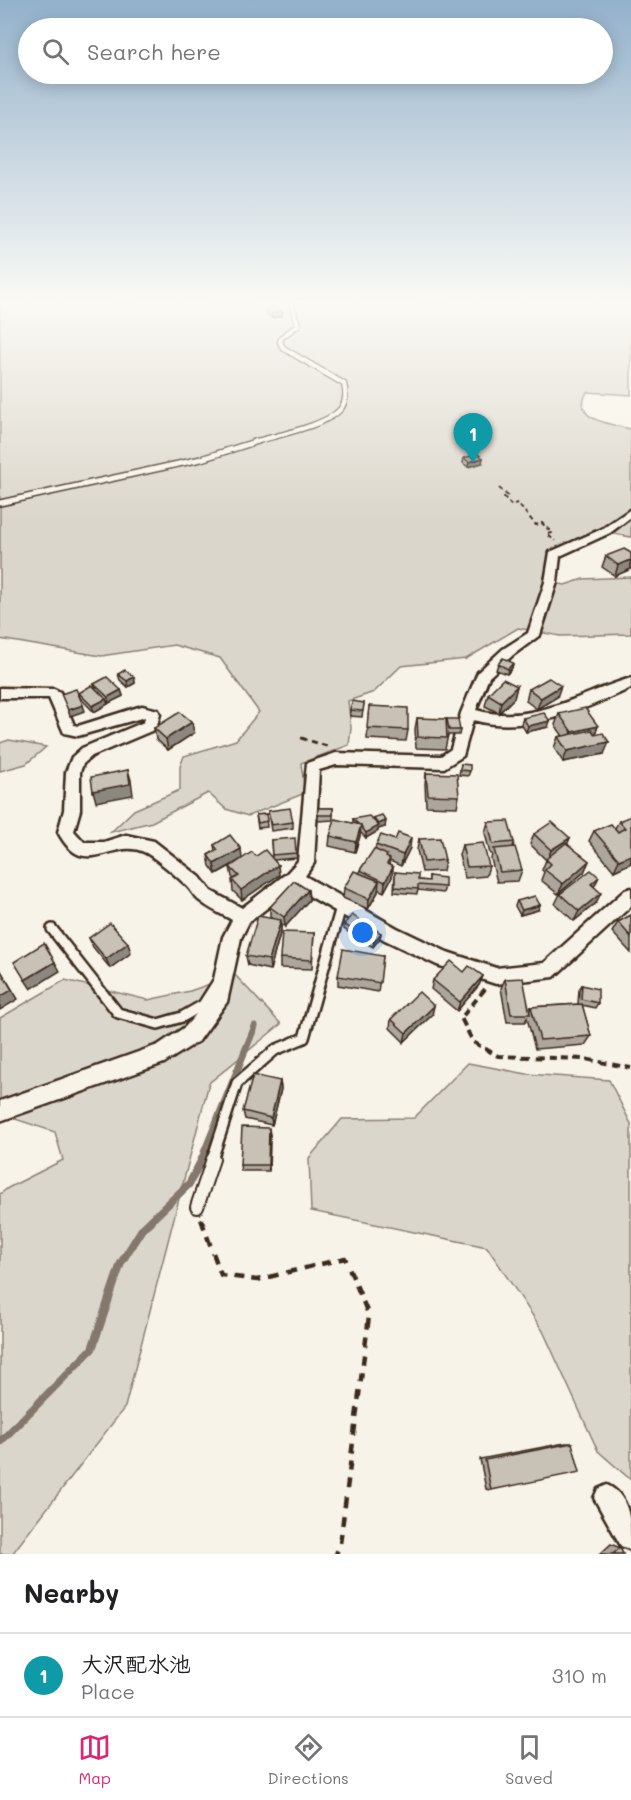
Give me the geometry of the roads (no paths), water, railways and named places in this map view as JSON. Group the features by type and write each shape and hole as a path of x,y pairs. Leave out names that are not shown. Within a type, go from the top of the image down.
{"street":[{"path":"0,1111 164,1053 192,1034 218,1002 232,937 243,917 293,878 306,864 312,767 336,759 444,762 458,752 468,713 483,675 508,652 534,635 551,582 554,555 606,531 631,512"},
{"path":"468,713 498,720 554,711 586,703 631,683"},
{"path":"0,693 49,692 55,695 69,729 78,731 142,711 153,714 151,725 87,752 77,761 73,772 72,810 66,832 80,849 104,849 126,842 148,846 194,882 205,896 243,917"},
{"path":"293,878 341,907 443,958 496,976 548,971 631,896"},
{"path":"606,1498 631,1536"}],"lane":[{"path":"0,503 201,459 327,420 340,412 348,398 344,384 330,376"},
{"path":"196,1207 237,1083 276,1050 304,1038 341,907"},
{"path":"52,929 118,1013 158,1024 182,1017 203,1005 225,970"}],"waterway":[{"path":"201,1160 255,1026"},
{"path":"0,1442 92,1349 121,1263 142,1229 189,1184 202,1159"}],"place":[{"name":"大沢配水池","path":"473,463"}]}
